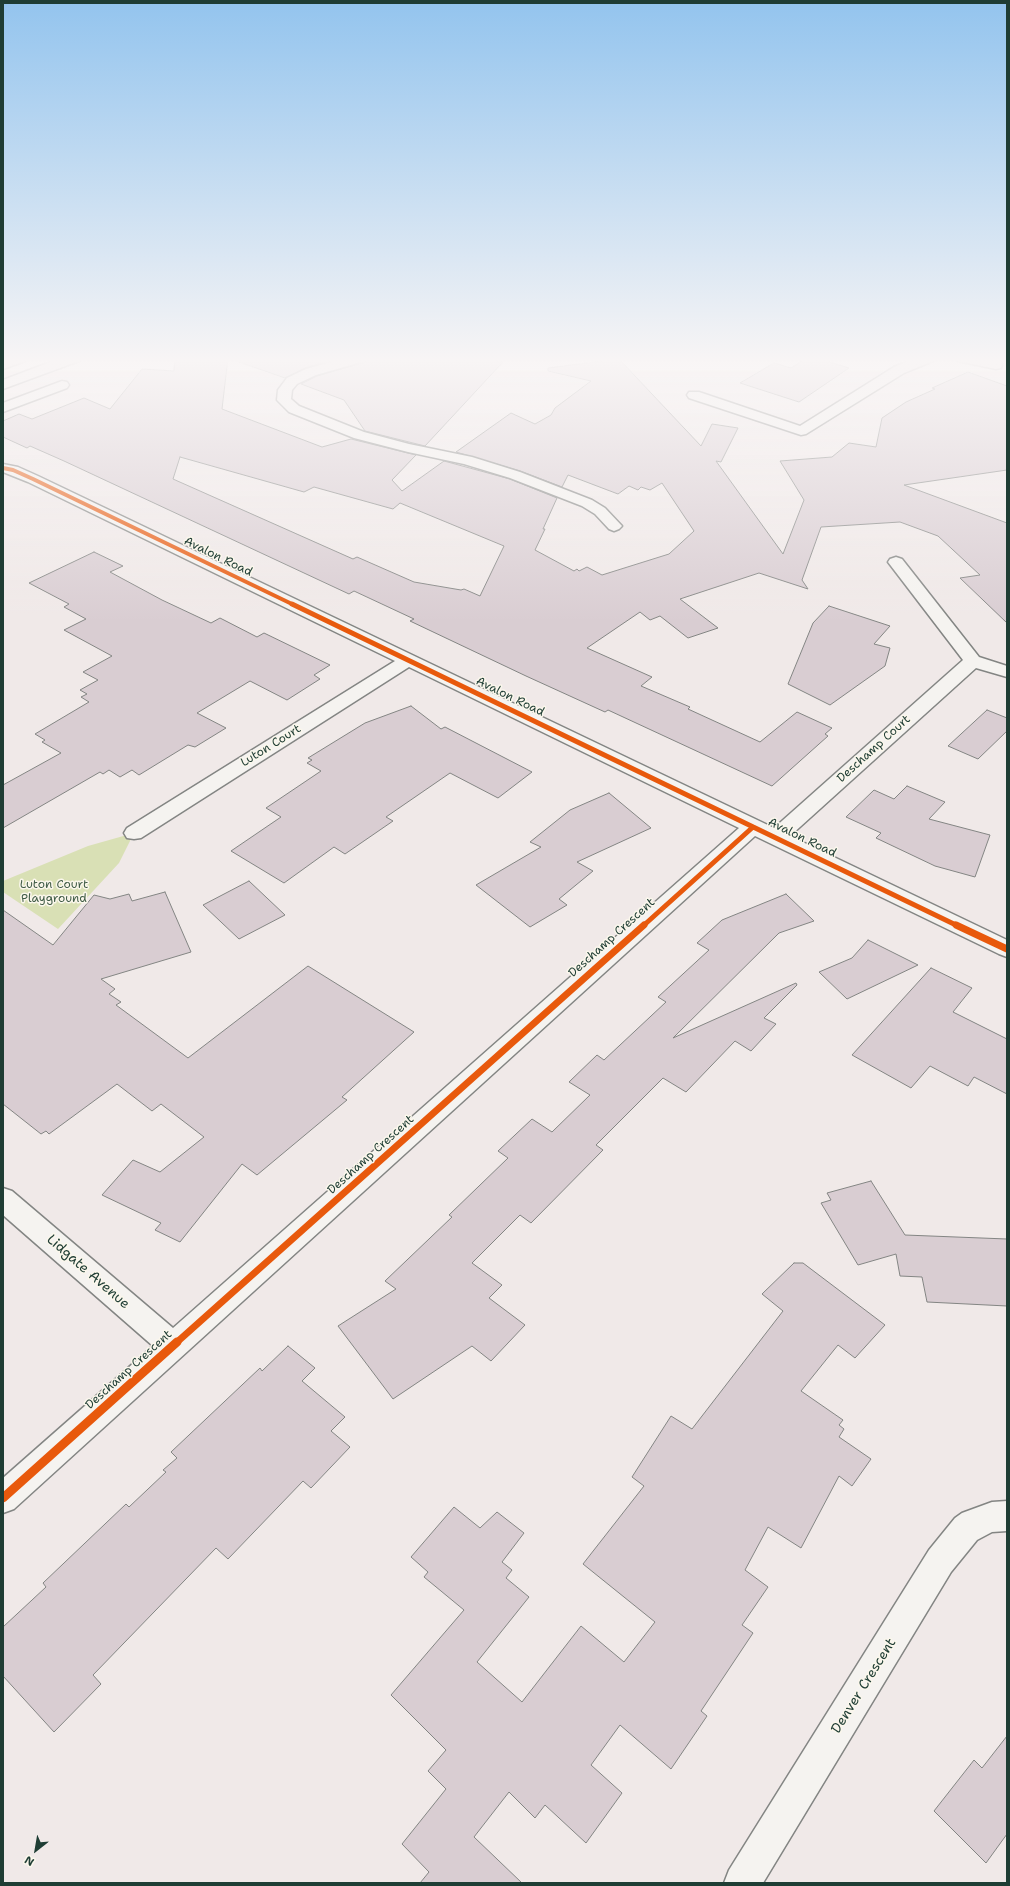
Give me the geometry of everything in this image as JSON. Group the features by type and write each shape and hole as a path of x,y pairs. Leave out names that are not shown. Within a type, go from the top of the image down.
{"main road":[{"path":"396,446 467,460 515,475 587,503 600,511 614,526"},
{"name":"Avalon Road","path":"3,468 13,470 33,479 1007,949"},
{"path":"896,562 973,661 1007,672"},
{"name":"Luton Court","path":"134,833 408,660"},
{"name":"Deschamp Court","path":"776,838 973,661"},
{"name":"Deschamp Crescent","path":"3,1498 753,827"},
{"name":"Lidgate Avenue","path":"3,1198 173,1346"},
{"name":"Denver Crescent","path":"742,1883 940,1561 966,1529 973,1524 992,1517 1007,1516"}],"green space":[{"name":"Luton Court Playground","path":"134,833 119,863 58,929 3,892 3,881 88,846"}],"building":[{"path":"30,446 379,446 416,455 392,480 402,491 444,461 510,479 557,498 535,550 574,571 577,569 579,571 587,567 602,575 669,554 694,531 662,483 650,490 641,487 638,490 629,486 618,494 568,475 562,487 520,471 456,452 464,446 729,446 721,462 716,461 783,554 804,500 780,461 832,457 845,446 1007,446 1007,470 904,485 1007,523 1007,623 960,578 980,575 938,536 900,522 821,527 802,580 808,589 759,573 680,599 718,628 688,638 660,616 650,620 640,612 587,648 652,677 641,686 690,707 688,709 760,742 797,712 832,728 825,734 828,736 772,786 608,710 605,712 526,676 410,621 414,619 354,591 349,594","holes":["180,457 304,492 314,487 393,509 400,503 504,546 480,596 464,589 461,590 414,582 357,557 353,559 173,479"]},
{"path":"94,552 123,566 110,572 162,600 211,623 220,618 257,637 264,633 330,665 314,675 320,679 287,700 250,681 197,713 226,728 195,747 188,745 139,775 132,770 120,777 109,770 103,774 100,772 3,828 3,785 61,753 42,742 45,740 35,734 89,702 81,697 87,694 80,690 98,680 83,672 112,656 64,630 86,619 64,607 69,604 29,583"},
{"path":"829,606 890,626 874,644 890,648 885,666 830,705 788,684 813,623"},
{"path":"411,706 441,729 445,727 532,772 498,798 450,773 386,817 393,821 345,854 334,847 284,883 231,851 281,817 266,808 321,771 307,763 312,760 308,758 365,723"},
{"path":"987,710 1007,718 1007,731 978,759 948,746"},
{"path":"907,786 945,802 929,819 990,835 975,877 935,866 876,838 881,833 846,817 874,790 894,799"},
{"path":"609,793 651,828 577,862 593,871 559,899 567,905 530,927 476,885 541,847 530,842 570,810"},
{"path":"249,881 285,915 239,939 203,905"},
{"path":"165,892 191,952 101,979 115,989 109,994 121,1002 116,1005 188,1058 308,966 414,1032 342,1097 347,1100 257,1175 242,1164 180,1242 155,1230 161,1223 102,1195 133,1160 160,1172 204,1137 161,1104 152,1111 117,1084 49,1134 46,1131 41,1134 3,1104 3,910 53,945 94,895 110,899 129,894 132,901"},
{"path":"786,894 814,921 779,933 673,1038 796,983 797,985 764,1018 776,1024 751,1051 735,1041 686,1092 663,1078 596,1145 603,1150 531,1223 520,1215 472,1263 502,1285 489,1298 525,1325 491,1361 472,1346 393,1399 338,1326 396,1289 385,1281 452,1217 449,1215 508,1158 498,1151 532,1119 552,1132 590,1095 569,1082 597,1055 604,1060 666,1002 658,997 709,950 697,943 722,920"},
{"path":"868,940 918,965 847,999 819,972 852,958"},
{"path":"931,968 972,988 953,1012 1007,1039 1007,1094 974,1077 968,1086 930,1066 911,1088 852,1055"},
{"path":"871,1181 905,1235 1007,1239 1007,1306 927,1302 922,1277 900,1276 896,1254 858,1265 821,1203 831,1200 827,1193"},
{"path":"794,1263 803,1263 885,1325 855,1358 838,1345 801,1391 843,1420 839,1425 844,1429 839,1437 871,1459 852,1486 839,1476 801,1548 768,1527 745,1570 768,1587 742,1625 753,1633 701,1711 707,1716 671,1769 620,1725 591,1765 622,1793 586,1843 545,1805 535,1818 509,1792 474,1837 522,1883 420,1883 429,1872 402,1844 446,1789 428,1771 446,1750 391,1695 464,1610 424,1577 428,1572 411,1557 454,1507 480,1528 497,1512 524,1533 502,1562 512,1570 506,1578 529,1597 477,1662 522,1702 581,1626 624,1662 655,1622 583,1564 644,1486 632,1477 671,1416 692,1429 783,1311 762,1294"},
{"path":"288,1346 315,1368 302,1381 345,1417 331,1431 350,1447 311,1488 303,1481 228,1559 216,1548 93,1675 101,1684 54,1732 3,1676 3,1627 46,1587 43,1583 126,1504 129,1507 166,1472 163,1470 177,1458 171,1452 260,1368 262,1371"},
{"path":"1007,1736 1007,1834 986,1863 934,1811 974,1760 982,1768"}],"cycle path":[{"path":"3,468 13,470 33,479 1007,949"},
{"path":"3,1498 753,827"}]}
